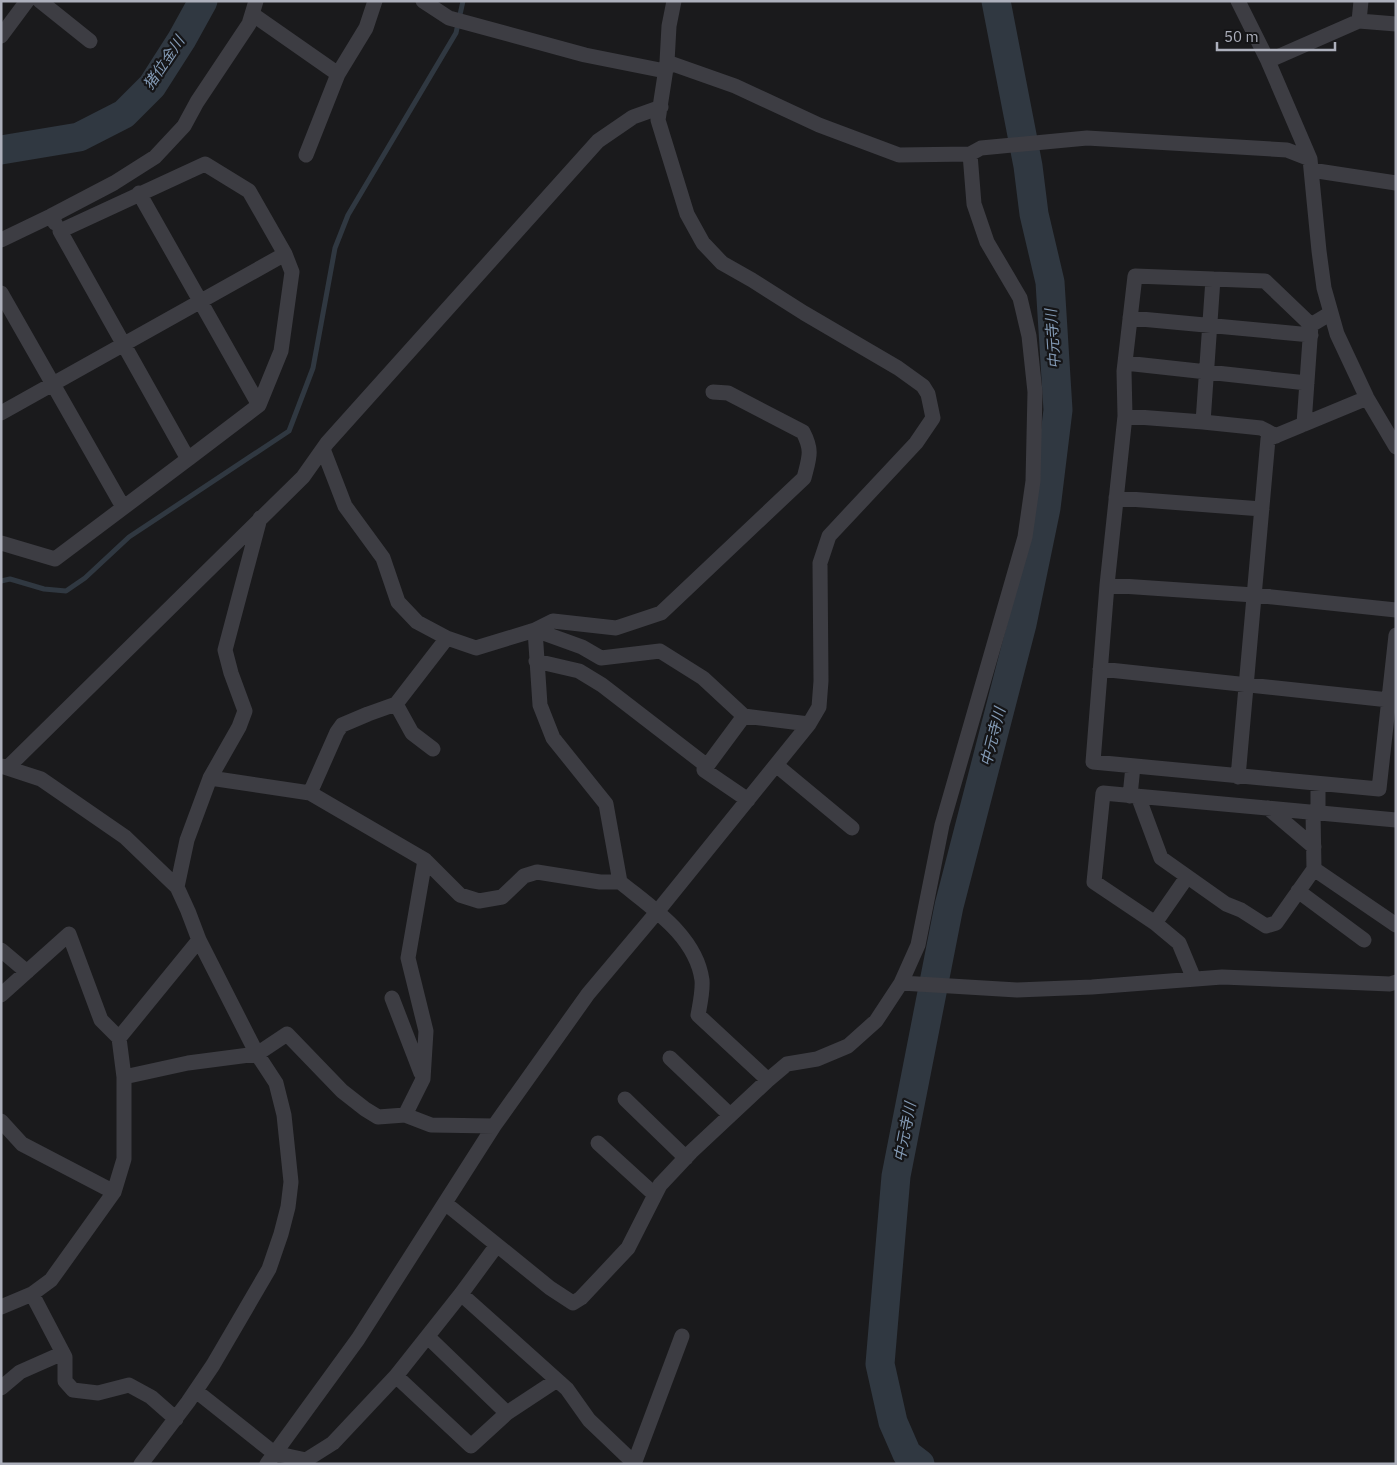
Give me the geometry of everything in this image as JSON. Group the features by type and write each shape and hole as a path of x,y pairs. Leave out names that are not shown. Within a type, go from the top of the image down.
{"street":[{"path":"1,36 27,1"},
{"path":"40,1 90,41"},
{"path":"306,155 338,74 366,28 375,1"},
{"path":"423,1 449,18 585,55 666,66 735,86 819,125 899,155 975,151 1088,138 1287,150 1311,165 1396,183"},
{"path":"271,1458 358,1339 494,1126 588,994 809,724 819,707 821,681 820,563 830,536 916,443 933,418 928,394 923,386 898,368 722,263 703,243 687,214 658,120 666,66 669,26 674,1"},
{"path":"1238,1 1268,61 1311,165 1324,288 1337,334 1367,398 1396,447"},
{"path":"1358,21 1361,1"},
{"path":"1,240 51,216 114,182 155,157 184,126 197,102 249,24 254,8 338,74"},
{"path":"1268,61 1358,21 1396,24"},
{"path":"141,1464 196,1391 269,1269 288,1207 291,1182 284,1115 276,1083 257,1054 199,940 177,887 125,837 41,779 5,766 303,477 323,449 493,256 598,141 633,117 661,107"},
{"path":"446,1203 550,1288 573,1303 582,1298 628,1248 660,1185 730,1115 787,1064 817,1059 848,1046 876,1021 909,984 942,825 1025,537 1033,481 1035,392 1029,336 1020,298 987,242 974,204 975,151"},
{"path":"1,543 55,559 259,405 281,352 292,272 285,254 249,191 205,164 60,230"},
{"path":"139,193 259,405"},
{"path":"51,216 188,459"},
{"path":"1,413 285,254"},
{"path":"1311,330 1265,281 1135,276 1125,363 1125,416 1107,585 1093,762 1379,789 1396,635"},
{"path":"1203,422 1213,279"},
{"path":"1,293 123,507"},
{"path":"1304,424 1311,330 1331,312"},
{"path":"1130,318 1210,326 1311,330"},
{"path":"1125,363 1307,383"},
{"path":"323,449 345,506 383,558 398,602 418,622 447,638 476,648 535,630 553,621 616,628 661,613 804,478 810,455 809,443 803,432 728,394 713,392"},
{"path":"1238,777 1268,439 1367,398"},
{"path":"1125,416 1261,428 1276,436"},
{"path":"1116,498 1262,509"},
{"path":"177,887 187,840 210,778 239,727 245,711 230,672 225,650 260,518"},
{"path":"1107,585 1254,595 1396,610"},
{"path":"535,630 582,647 601,658 660,651 703,678 744,716 809,724"},
{"path":"535,630 540,706 553,738 606,804 620,882"},
{"path":"310,793 337,732 342,726 396,704 447,638"},
{"path":"536,661 579,671 602,685 707,766"},
{"path":"1100,668 1389,700"},
{"path":"396,704 412,733 433,749"},
{"path":"744,716 704,770 748,800"},
{"path":"776,765 852,828"},
{"path":"1132,766 1134,796 1161,858 1226,904 1241,910 1266,926 1276,923 1314,869 1318,784"},
{"path":"210,778 310,793 425,860 460,895 479,901 502,897 524,876 537,872 600,882 620,882 683,936 697,962 702,981 698,1014 768,1080"},
{"path":"1194,979 1179,943 1155,923 1094,882 1103,793 1396,820"},
{"path":"1268,808 1314,847"},
{"path":"405,1115 423,1079 426,1031 408,958 425,860"},
{"path":"1314,869 1396,925"},
{"path":"1155,923 1187,877"},
{"path":"1298,891 1364,940"},
{"path":"1,995 69,934 102,1020 119,1038 124,1078 124,1159 114,1192 51,1280 32,1294 1,1307"},
{"path":"119,1038 199,940"},
{"path":"1,950 27,972"},
{"path":"909,984 1017,990 1092,987 1222,977 1390,984 1396,982"},
{"path":"392,998 423,1079"},
{"path":"124,1078 188,1063 257,1054 287,1034 342,1091 378,1117 405,1115 430,1125 494,1126"},
{"path":"670,1058 730,1115"},
{"path":"625,1099 686,1158"},
{"path":"1,1122 22,1144 114,1192"},
{"path":"598,1143 655,1195"},
{"path":"196,1391 271,1458 307,1462 334,1443 396,1376 428,1337 497,1245"},
{"path":"32,1294 65,1357 65,1381 73,1390 98,1393 129,1385 151,1396 176,1418"},
{"path":"461,1294 567,1389 589,1420 634,1463 682,1336"},
{"path":"428,1337 508,1413"},
{"path":"1,1388 20,1372 63,1353"},
{"path":"396,1376 471,1446 508,1413 557,1380"}],"waterway":[{"name":"猪位金川","path":"1,150 79,137 124,114 152,86 182,39 203,1"},
{"path":"1,581 10,579 44,589 66,591 85,578 129,537 289,431 313,368 335,248 348,215 456,33 463,1"},
{"name":"中元寺川","path":"920,1464 907,1454 893,1422 880,1364 896,1176 949,906 1022,624 1046,508 1058,410 1050,282 1034,214 1028,166 996,1"}]}
